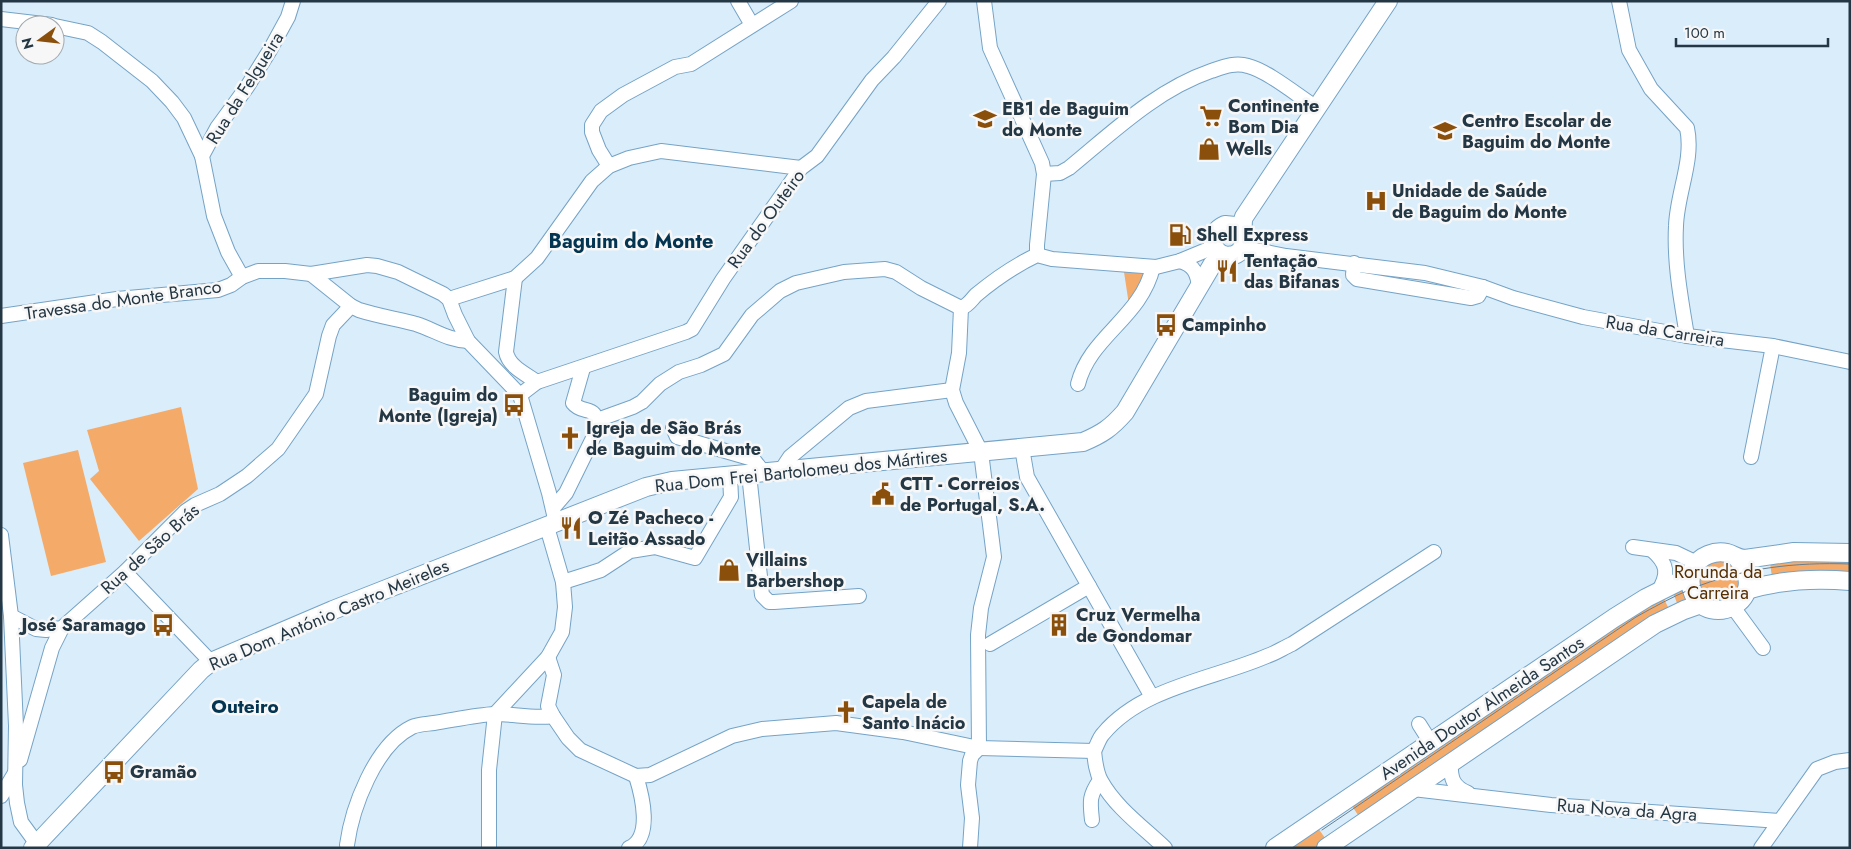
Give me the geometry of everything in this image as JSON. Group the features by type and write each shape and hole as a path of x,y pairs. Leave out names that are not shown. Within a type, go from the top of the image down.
{"main road":[{"path":"1022,448 1083,442 1103,433 1113,426 1126,412 1199,288 1232,243 1316,108 1388,1"},
{"name":"Rua Dom Frei Bartolomeu dos Mártires","path":"552,519 646,487 672,481 1022,448"},
{"name":"Rua Dom António Castro Meireles","path":"35,846 201,670 211,662 552,519"},
{"path":"1716,552 1728,553 1738,559 1745,567 1748,576 1747,590 1742,600 1733,607 1722,610 1711,609 1701,604 1692,589 1694,568 1705,556 1716,552"},
{"path":"1738,559 1794,552 1850,553"},
{"name":"Avenida Doutor Almeida Santos","path":"1276,848 1614,618 1682,580 1694,568"},
{"path":"1747,590 1761,585 1797,580 1850,581"},
{"name":"Avenida Doutor Almeida Santos","path":"1326,848 1656,624 1701,604"}],"street":[{"name":"Rua da Felgueira","path":"242,277 228,252 217,224 202,156 217,128 247,87 270,50 288,17 293,1"},
{"path":"738,1 752,25"},
{"path":"610,166 599,150 592,132 592,125 601,111 623,94 674,67 691,64 791,1"},
{"name":"Rua do Outeiro","path":"537,382 692,329 723,279 801,168 817,156 872,80 894,57 940,1"},
{"path":"984,1 990,48 1037,152 1044,174 1037,255"},
{"path":"1619,1 1629,50 1651,89 1687,128 1689,136 1689,150 1676,224 1676,266 1687,336"},
{"path":"1,19 15,21"},
{"path":"65,28 88,33 152,81 184,118 202,156"},
{"path":"1044,174 1060,173 1069,168 1159,95 1189,78 1225,66 1237,64 1248,66 1316,108"},
{"path":"449,299 515,278 537,258 592,181 610,166 629,158 661,151 801,168"},
{"path":"597,420 633,407 660,384 679,372 701,365 724,354 752,315 780,291 796,283 844,272 885,269 896,272 921,288 961,308 968,305 975,296 1025,261 1037,255 1153,267 1180,261 1209,249 1232,243"},
{"name":"Rua da Carreira","path":"1232,243 1286,256 1425,272 1583,317 1687,336 1773,346 1850,362"},
{"path":"1180,261 1193,268 1197,274 1199,288"},
{"path":"1354,263 1353,275 1357,278 1475,298 1483,287"},
{"path":"242,277 265,270 311,274 356,266 378,266 398,272 438,290 449,299 468,340 520,395 552,519 563,582 565,607 562,632 548,657 495,714 489,770 489,848"},
{"path":"1078,384 1081,374 1103,338 1121,321 1142,295 1153,267"},
{"path":"1422,290 1425,272"},
{"path":"311,274 351,306 374,314 416,324 436,331 450,339 468,340"},
{"name":"Travessa do Monte Branco","path":"1,316 127,298 218,290 231,285 242,277"},
{"path":"515,278 506,352 507,358 510,363 537,382 520,395"},
{"name":"Rua de São Brás","path":"1,796 22,757 52,648 62,628 125,572 186,511 195,504 220,494 247,476 278,449 316,394 333,325 351,306"},
{"path":"961,308 959,353 952,390 956,403 981,452 994,557 981,608 978,634 979,748 972,755 970,761 968,785 972,818 970,848"},
{"path":"1751,457 1773,346"},
{"path":"552,519 597,430 597,420 593,412 576,406 573,403 582,368"},
{"path":"764,473 790,457 849,408 866,401 952,390"},
{"path":"673,428 677,437 753,459 764,473 762,595 765,599 769,602 774,602 860,596"},
{"path":"1022,448 1027,477 1152,697"},
{"path":"563,582 601,570 630,550 654,547 695,558 732,496 730,476"},
{"path":"1,535 11,616 17,803 21,822 35,846"},
{"path":"1633,547 1676,553 1694,568"},
{"path":"1652,550 1660,556 1665,569 1663,583 1658,592"},
{"path":"1165,848 1117,803 1100,780 1094,751 1102,735 1131,710 1152,697 1209,675 1266,657 1292,644 1434,552"},
{"path":"125,572 211,662"},
{"path":"990,644 1089,586"},
{"path":"1733,607 1763,648"},
{"path":"11,616 36,629 62,628"},
{"path":"548,657 554,675 548,706 552,716 568,738 580,750 636,776 650,775 732,736 762,729 798,725 836,723 902,732 979,748 1094,751"},
{"path":"346,847 350,824 372,768 399,736 413,727 495,714 538,718 552,716"},
{"path":"1419,724 1431,743"},
{"path":"1760,848 1817,769 1835,762 1850,760"},
{"name":"Rua Nova da Agra","path":"1451,762 1452,779 1458,789 1474,796"},
{"path":"630,848 636,845 642,837 643,798 636,776"},
{"path":"1092,820 1090,798 1092,790 1100,780"},
{"name":"Rua Nova da Agra","path":"1413,789 1550,805 1780,821"}],"green space":[{"path":"1124,272 1148,274 1129,305"},
{"path":"181,407 198,489 139,541 90,479 99,471 87,430"},
{"path":"78,450 106,562 51,576 23,463"},
{"path":"1850,558 1850,575 1772,578 1770,562"},
{"name":"Rorunda da Carreira","path":"1723,560 1736,570 1739,583 1738,594 1720,605 1702,597 1696,577 1709,561"},
{"path":"1683,585 1688,599 1686,603 1684,600 1677,603 1672,590"},
{"path":"1664,599 1670,611 1327,841 1316,848 1285,848 1656,600 1657,602","holes":["1352,806 1358,815 1325,838 1318,828"]}],"tram line":[{"path":"1322,830 1636,617 1670,599 1710,582 1749,571 1789,565 1850,564"}],"place":[{"name":"Continente Bom Dia","path":"1211,116"},
{"name":"EB1 de Baguim do Monte","path":"985,119"},
{"name":"Centro Escolar de Baguim do Monte","path":"1445,131"},
{"name":"Wells","path":"1209,149"},
{"name":"Unidade de Saúde de Baguim do Monte","path":"1376,201"},
{"name":"Shell Express","path":"1180,235"},
{"name":"Tentação das Bifanas","path":"1227,271"},
{"name":"Campinho","path":"1166,325"},
{"name":"Baguim do Monte (Igreja)","path":"514,405"},
{"name":"Igreja de São Brás de Baguim do Monte","path":"570,438"},
{"name":"CTT - Correios de Portugal, S.A.","path":"883,494"},
{"name":"O Zé Pacheco - Leitão Assado","path":"571,528"},
{"name":"Villains Barbershop","path":"729,570"},
{"name":"José Saramago","path":"163,625"},
{"name":"Cruz Vermelha de Gondomar","path":"1059,625"},
{"name":"Capela de Santo Inácio","path":"846,712"},
{"name":"Gramão","path":"114,772"}],"district":[{"name":"Baguim do Monte","path":"631,241"},
{"name":"Outeiro","path":"245,706"}]}
